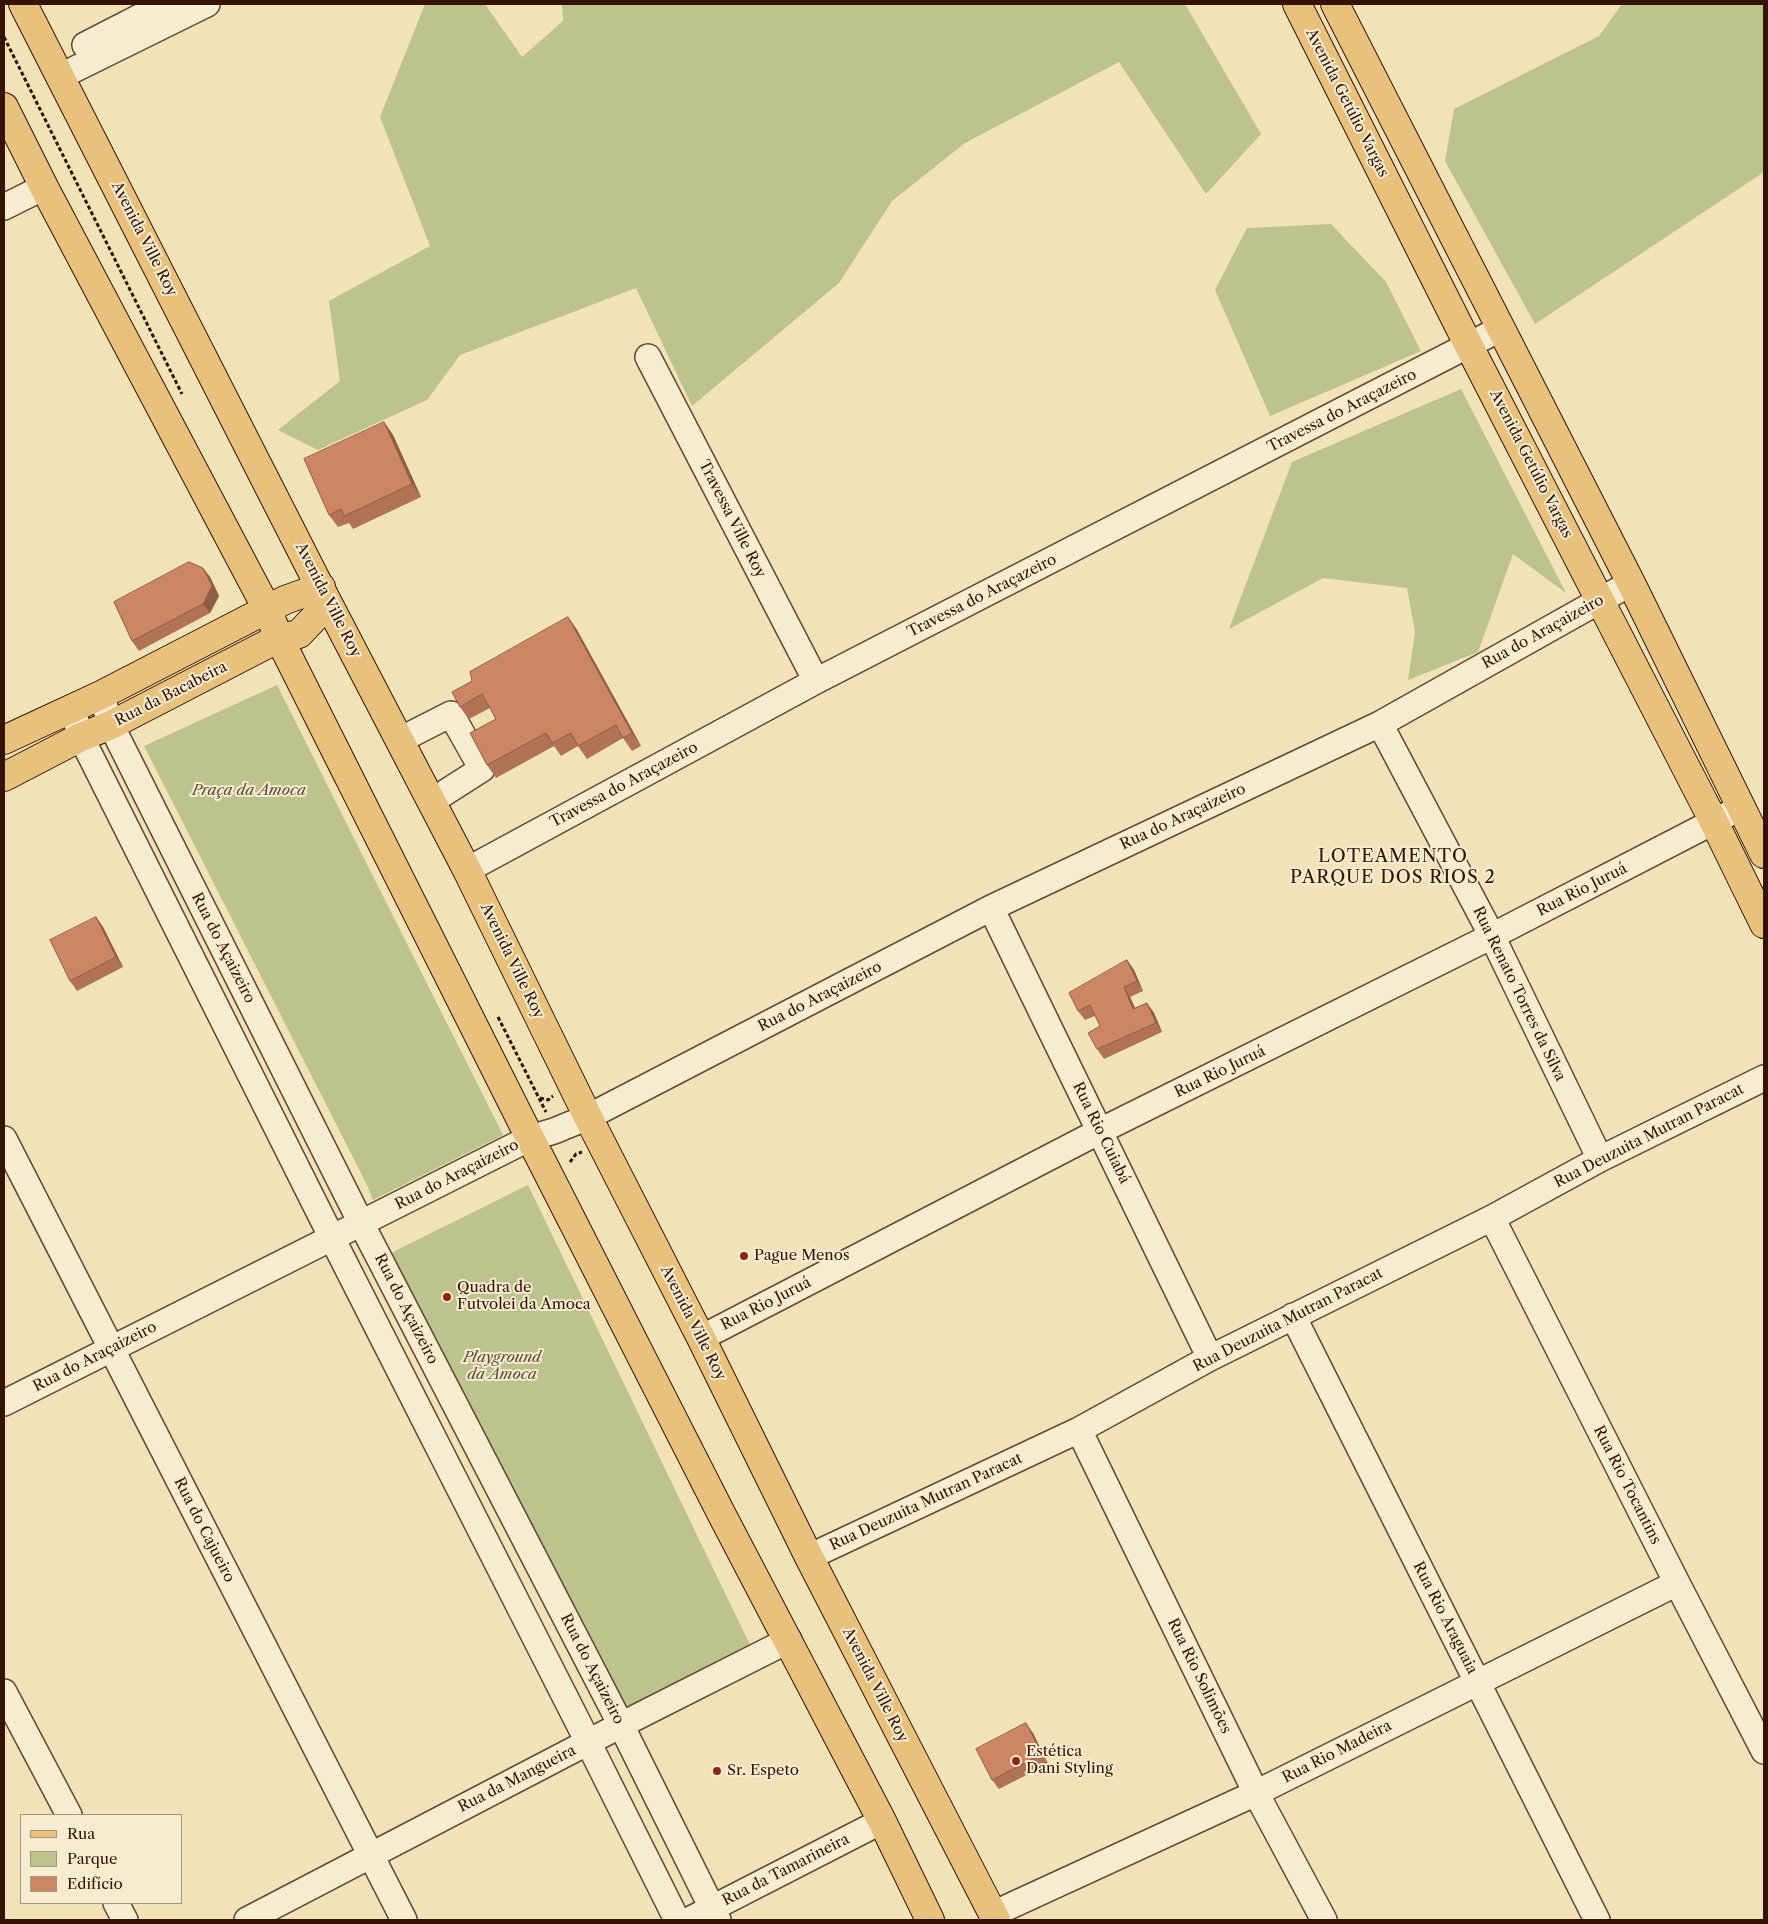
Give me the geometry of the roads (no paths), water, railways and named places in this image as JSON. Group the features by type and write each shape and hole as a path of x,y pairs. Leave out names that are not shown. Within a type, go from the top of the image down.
{"main road":[{"name":"Avenida Ville Roy","path":"23,4 324,594 432,801 809,1557 995,1917"},
{"name":"Avenida Getúlio Vargas","path":"1297,4 1470,346 1601,599 1764,924"},
{"path":"1335,4 1631,582 1764,854"},
{"path":"4,107 44,187 267,609 279,638 530,1138 722,1515 882,1821 930,1920"},
{"name":"Rua da Bacabeira","path":"4,777 81,737 111,725 279,638 299,634 318,614 324,594 304,592 267,609 101,695 5,737"}],"street":[{"path":"56,70 165,4"},
{"path":"56,70 200,5"},
{"path":"4,207 44,187"},
{"name":"Travessa do Araçazeiro","path":"467,870 816,681 1500,329"},
{"name":"Travessa Ville Roy","path":"648,357 816,681"},
{"name":"Rua do Araçaizeiro","path":"4,1403 530,1138 554,1132 588,1117 991,908 1380,724 1631,582"},
{"name":"Rua do Açaizeiro","path":"101,695 111,725 361,1223 621,1725 715,1914"},
{"path":"72,708 81,737 677,1920"},
{"path":"400,740 451,714 482,769 432,801"},
{"name":"Rua Renato Torres da Silva","path":"1380,724 1492,936 1600,1159"},
{"name":"Rua Rio Juruá","path":"701,1338 1100,1131 1492,936 1740,808"},
{"name":"Rua Rio Cuiabá","path":"991,908 1210,1358"},
{"name":"Rua Deuzuita Mutran Paracat","path":"809,1557 1079,1430 1210,1358 1492,1218 1600,1159 1764,1078"},
{"name":"Rua do Cajueiro","path":"4,1139 404,1920"},
{"name":"Rua Rio Tocantins","path":"1492,1218 1764,1751"},
{"name":"Rua Rio Araguaia","path":"1293,1316 1597,1920"},
{"name":"Rua Rio Solimões","path":"1079,1430 1256,1792 1324,1920"},
{"name":"Rua Rio Madeira","path":"995,1917 1256,1792 1677,1583"},
{"name":"Rua da Mangueira","path":"247,1920 588,1742 789,1640"},
{"path":"4,1692 68,1814"},
{"name":"Rua da Tamarineira","path":"689,1920 715,1914 882,1821"},
{"path":"117,1904 125,1920"}],"place":[{"name":"Pague Menos","path":"744,1256"},
{"name":"Quadra de Futvolei da Amoca","path":"447,1297"},
{"name":"Estética Dani Styling","path":"1016,1761"},
{"name":"Sr. Espeto","path":"717,1771"}],"district":[{"name":"LOTEAMENTO PARQUE DOS RIOS 2","path":"1393,868"}],"park label":[{"name":"Praça da Amoca","path":"249,791"},
{"name":"Playground da Amoca","path":"502,1366"}]}
